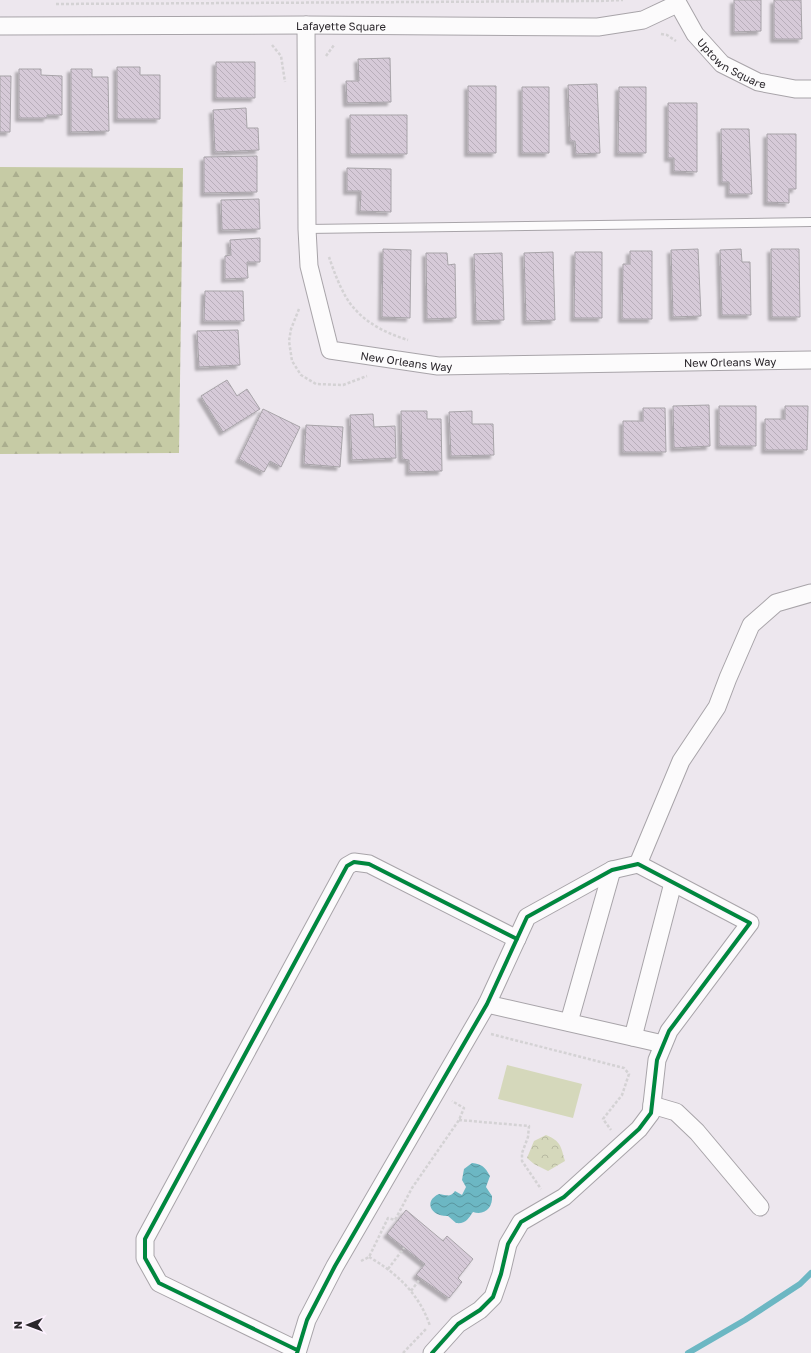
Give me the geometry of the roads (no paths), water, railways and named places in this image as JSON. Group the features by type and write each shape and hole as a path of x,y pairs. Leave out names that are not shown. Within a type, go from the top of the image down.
{"street":[{"name":"Lafayette Square","path":"0,26 306,25 598,27 643,20 677,2"},
{"name":"Uptown Square","path":"677,2 695,34 722,64 758,82 794,89 811,89"},
{"name":"New Orleans Way","path":"306,25 307,229 309,266 330,350 438,366 811,360"},
{"path":"638,864 681,761 717,707 751,625 776,603 811,593"},
{"path":"432,1353 458,1324 480,1310 493,1297 501,1274 508,1244 521,1222 564,1197 640,1129 651,1113 657,1060 669,1031 750,923 638,864 612,870 527,917 517,939 487,1004 335,1266 307,1320 297,1351 159,1283 145,1258 145,1239 347,866 354,862 369,864 517,939"},
{"path":"569,1022 612,870"},
{"path":"633,1037 673,883"},
{"path":"487,1004 663,1044"},
{"path":"652,1105 676,1112 697,1132 760,1206"}],"lane":[{"path":"307,229 811,222"}],"water":[{"path":"472,1163 483,1166 490,1176 486,1187 492,1196 491,1204 485,1212 473,1212 464,1222 456,1223 448,1216 437,1214 433,1211 430,1204 434,1197 439,1194 450,1195 455,1191 462,1195 466,1187 462,1180 464,1169"}],"waterway":[{"path":"688,1353 745,1320 800,1284 811,1273"}]}
